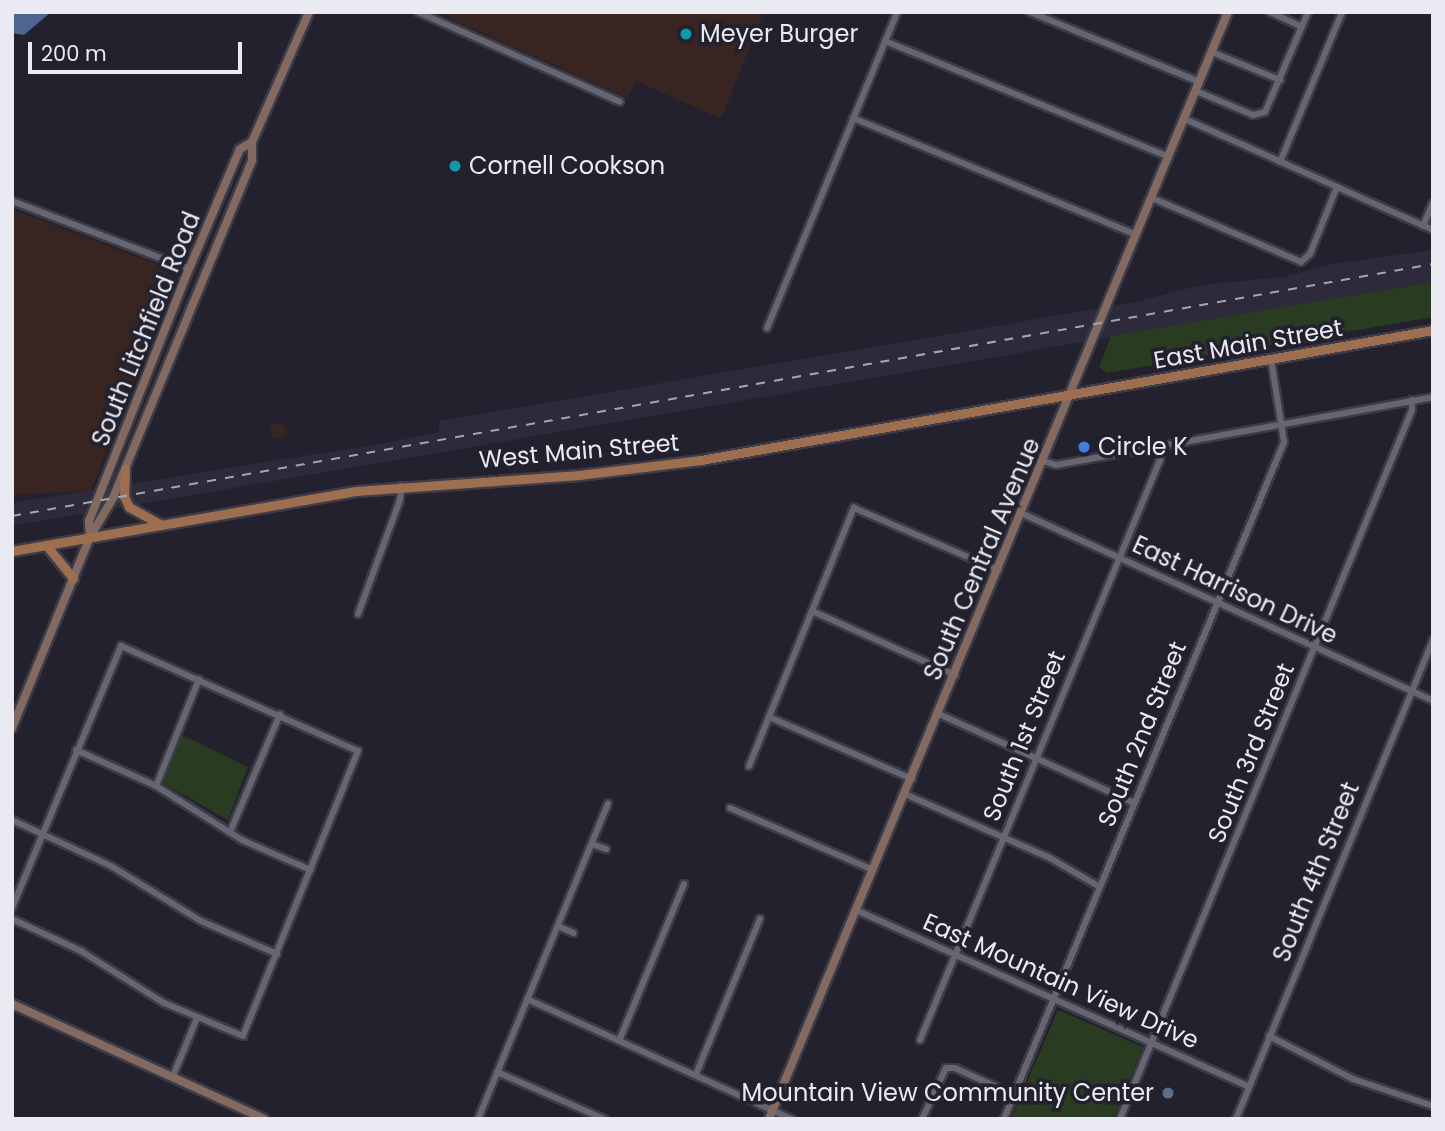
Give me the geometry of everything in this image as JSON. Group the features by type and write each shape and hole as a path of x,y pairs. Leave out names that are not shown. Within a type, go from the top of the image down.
{"main road":[{"name":"South Litchfield Road","path":"12,727 90,537 105,518 252,160 252,142 309,12"},
{"name":"South Central Avenue","path":"769,1119 1228,12"},
{"path":"252,142 240,149 252,160"},
{"name":"South Litchfield Road","path":"90,537 89,521 189,269 240,149"},
{"path":"189,269 203,274"},
{"name":"East Main Street","path":"1071,395 1433,330"},
{"name":"West Main Street","path":"12,551 401,486 653,467 1071,395"},
{"path":"125,469 124,496 129,507 163,525"},
{"path":"46,545 73,578"},
{"path":"12,1004 264,1119"}],"street":[{"path":"418,12 620,102"},
{"path":"767,328 897,12"},
{"path":"1030,12 1198,86 1257,116 1268,109 1308,12"},
{"path":"1270,12 1302,27"},
{"path":"1280,162 1342,12"},
{"path":"885,41 1169,158"},
{"path":"1212,52 1280,80"},
{"path":"853,118 1137,235"},
{"path":"1185,118 1433,230"},
{"path":"1152,198 1295,261 1307,260 1337,187"},
{"path":"12,201 189,269"},
{"path":"1423,226 1433,204"},
{"name":"South 2nd Street","path":"1004,1119 1284,442 1284,423 1271,359"},
{"path":"1043,461 1056,465 1433,397"},
{"name":"South 3rd Street","path":"1120,1119 1412,410 1412,400"},
{"name":"South 1st Street","path":"920,1040 1160,460 1161,446"},
{"path":"358,614 401,486"},
{"path":"749,766 854,508 998,570"},
{"name":"East Harrison Drive","path":"1021,513 1433,701"},
{"path":"812,611 955,675"},
{"name":"South 4th Street","path":"1236,1119 1433,640"},
{"path":"12,908 121,646 280,714 358,751 243,1037 197,1018 81,951 12,919"},
{"path":"156,786 200,679"},
{"path":"939,713 1134,803"},
{"path":"230,832 280,714"},
{"path":"769,717 912,779"},
{"path":"76,750 156,786 230,832 311,870"},
{"path":"905,794 1003,837 1100,887"},
{"path":"478,1119 608,804"},
{"path":"730,808 873,870"},
{"path":"12,820 111,866 201,921 277,954"},
{"path":"592,844 606,849"},
{"path":"619,1041 684,884"},
{"name":"East Mountain View Drive","path":"856,910 1249,1087"},
{"path":"696,1074 760,919"},
{"path":"558,926 574,933"},
{"path":"527,999 773,1108 792,1119"},
{"path":"173,1076 197,1018"},
{"path":"1269,1037 1353,1079 1433,1106"},
{"path":"922,1119 946,1068 955,1068 1014,1095"},
{"path":"497,1072 604,1119"}],"shaded area":[{"path":"436,12 764,12 721,119 636,81 628,98"},
{"path":"12,209 161,266 175,279 91,491 12,495"},
{"path":"1433,250 1433,282 12,526 12,503 391,442 439,432 439,421 1131,303 1201,285 1283,277 1333,264"},
{"path":"278,423 284,425 284,437 278,439 272,437 270,431 272,425"}],"green space":[{"path":"1433,282 1433,317 1107,373 1099,367 1111,336"},
{"path":"182,735 248,767 228,820 163,783"},
{"path":"1058,1010 1143,1047 1113,1119 1011,1119"}],"water":[{"path":"12,12 51,12 24,35 12,33"}],"railway":[{"path":"12,516 1433,264"}],"place":[{"name":"Meyer Burger","path":"686,34"},
{"name":"Cornell Cookson","path":"455,166"},
{"name":"Circle K","path":"1084,447"},
{"name":"Mountain View Community Center","path":"1168,1093"}]}
